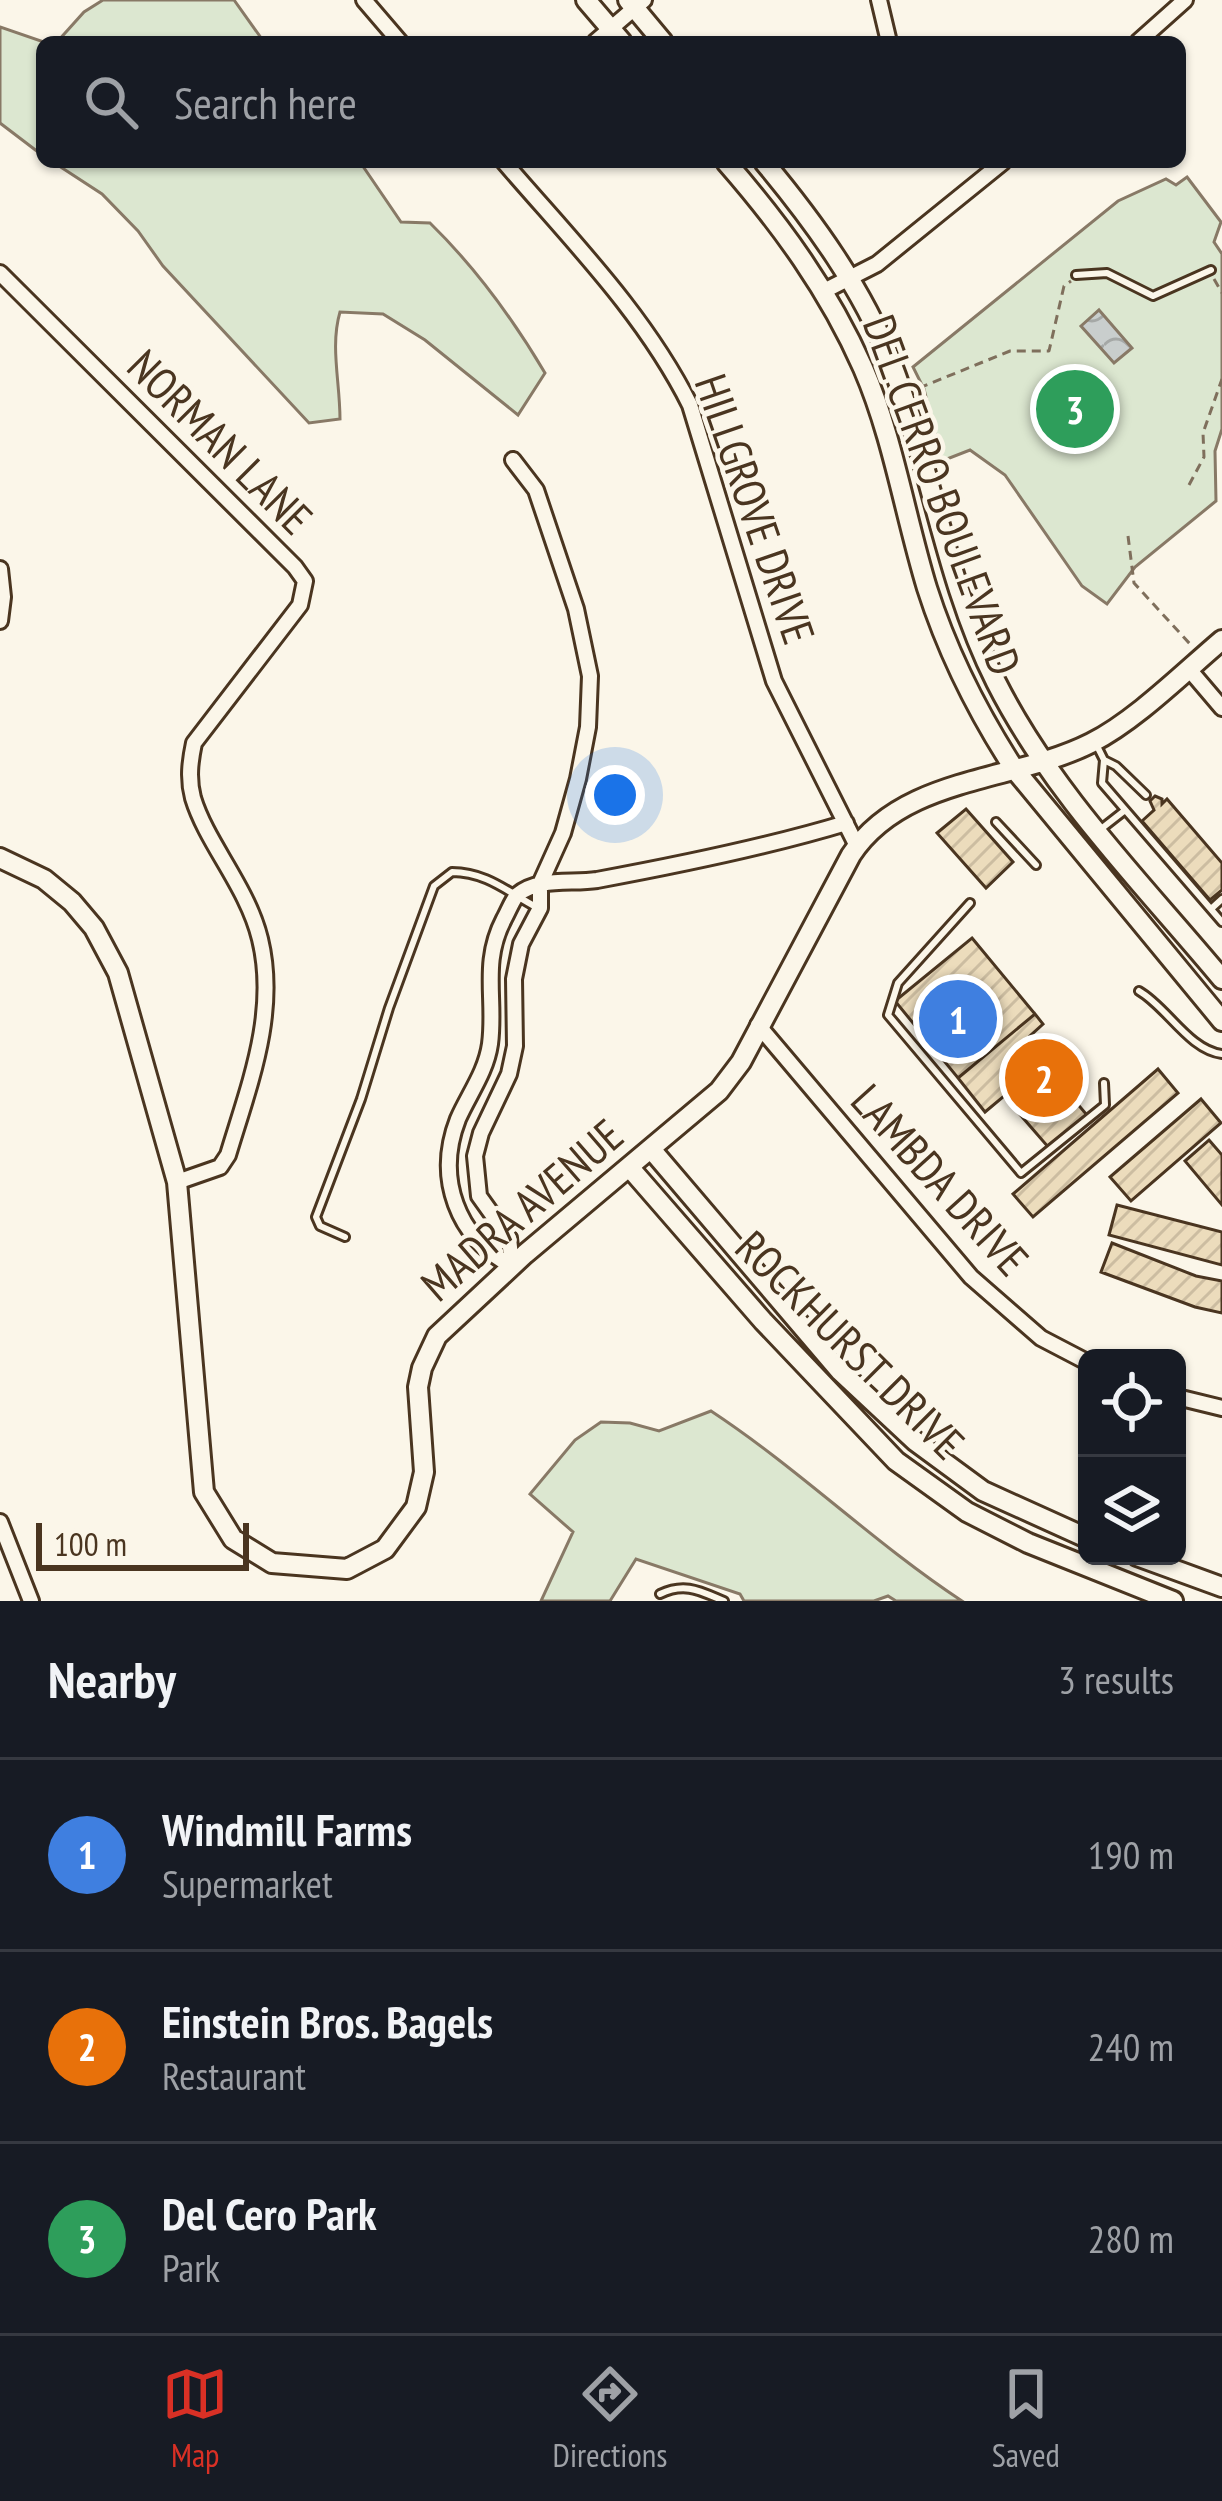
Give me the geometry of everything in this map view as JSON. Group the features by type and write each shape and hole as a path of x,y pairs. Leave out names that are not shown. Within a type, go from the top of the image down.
{"street":[{"path":"364,0 395,36"},
{"path":"586,0 608,36"},
{"path":"879,0 888,36"},
{"path":"1145,36 1185,0"},
{"path":"610,36 635,3 659,36"},
{"name":"HILLGROVE DRIVE","path":"508,168 640,322 690,405 774,681 857,846"},
{"name":"DEL CERRO BOULEVARD","path":"731,168 769,212 824,291 864,371 945,639 990,732 1015,770 1222,1022"},
{"name":"DEL CERRO BOULEVARD","path":"769,168 824,238 890,361 966,611 996,682 1042,763 1222,979"},
{"path":"824,291 877,264 985,168"},
{"name":"NORMAN LANE","path":"0,273 305,581 300,605 194,743 189,770 193,800 244,895 260,938 266,976 264,1028 228,1155 220,1167 177,1182"},
{"path":"512,1266 509,1238 479,1196 474,1170 481,1133 509,1074 515,1046 514,980 520,944 540,908 540,884 563,832 578,779 589,727 590,676 576,609 536,490 513,460"},
{"path":"0,568 0,621"},
{"name":"MADRA AVENUE","path":"0,858 59,890 84,914 111,957 177,1182 204,1492 233,1539 272,1563 346,1570 385,1550 416,1507 424,1472 418,1387 437,1336 512,1266 719,1091 740,1062 857,846 901,809 946,789 1042,763 1094,742 1222,640"},
{"path":"1188,668 1222,708"},
{"path":"512,1266 490,1254 468,1230 454,1206 448,1173 458,1122 484,1067 490,1042 488,978 496,934 516,896 540,884 592,881 846,823"},
{"name":"LAMBDA DRIVE","path":"758,1025 971,1277 1041,1338 1078,1357"},
{"name":"ROCKHURST DRIVE","path":"651,1149 840,1371 915,1441 983,1491 1078,1534"},
{"name":"ROCKHURST DRIVE","path":"630,1168 763,1321 896,1461 967,1512 1028,1543 1173,1601"},
{"path":"1186,1399 1222,1408"},
{"path":"0,1522 31,1601"},
{"path":"1161,1565 1222,1588"}],"lane":[{"path":"1076,275 1108,273 1153,296 1211,270"},
{"path":"1094,742 1104,760 1102,783 1222,922"},
{"path":"1104,760 1146,795"},
{"path":"1099,831 1125,810"},
{"path":"996,822 1036,865"},
{"path":"345,1237 320,1226 316,1217 434,886 445,875 461,872 509,887 540,908"},
{"path":"1211,909 1222,899"},
{"path":"970,903 898,983 888,1015 1021,1173 1105,1105 1104,1083"},
{"path":"1139,991 1158,1001 1202,1048 1222,1054"},
{"path":"660,1594 674,1587 692,1587 724,1601"}],"path":[{"path":"901,396 1010,351 1049,351 1064,286 1076,275"},
{"path":"1189,485 1204,457 1203,433 1222,379"},
{"path":"1128,536 1134,583 1191,646"}],"green space":[{"path":"103,0 234,0 260,36 62,36 84,12"},
{"path":"0,27 36,39 36,150 0,123"},
{"path":"62,168 364,168 401,222 430,223 462,257 545,373 518,415 425,340 383,314 340,312 336,351 340,419 309,423 102,194"},
{"path":"1187,177 1221,222 1214,242 1222,254 1222,429 1215,451 1216,501 1135,567 1107,604 1082,586 1005,475 970,450 942,461 924,389 913,367 1118,201 1166,179 1176,185"},
{"path":"711,1411 962,1601 896,1601 888,1596 874,1601 744,1601 740,1594 636,1559 610,1601 541,1601 573,1532 530,1494 575,1440 601,1422 659,1431"}],"water":[{"path":"1099,310 1132,348 1114,363 1081,326"}],"building":[{"path":"1155,796 1162,804 1167,799 1222,863 1222,890 1210,900 1142,821 1154,810 1150,801"},
{"path":"966,809 1013,862 986,888 937,833"},
{"path":"972,938 1035,1014 958,1078 895,1001"},
{"path":"1035,1014 1043,1024 1030,1036 1039,1047 1033,1052 1087,1115 1049,1148 1004,1096 985,1112 958,1078"},
{"path":"1158,1069 1178,1093 1033,1217 1013,1194"},
{"path":"1201,1099 1221,1123 1131,1201 1110,1177"},
{"path":"1209,1140 1222,1155 1222,1205 1185,1161"},
{"path":"1117,1205 1222,1232 1222,1265 1109,1235"},
{"path":"1112,1243 1196,1276 1222,1281 1222,1313 1101,1272"}],"place":[{"name":"Del Cero Park","path":"1075,409"},
{"name":"Windmill Farms","path":"958,1019"},
{"name":"Einstein Bros. Bagels","path":"1044,1078"}]}
